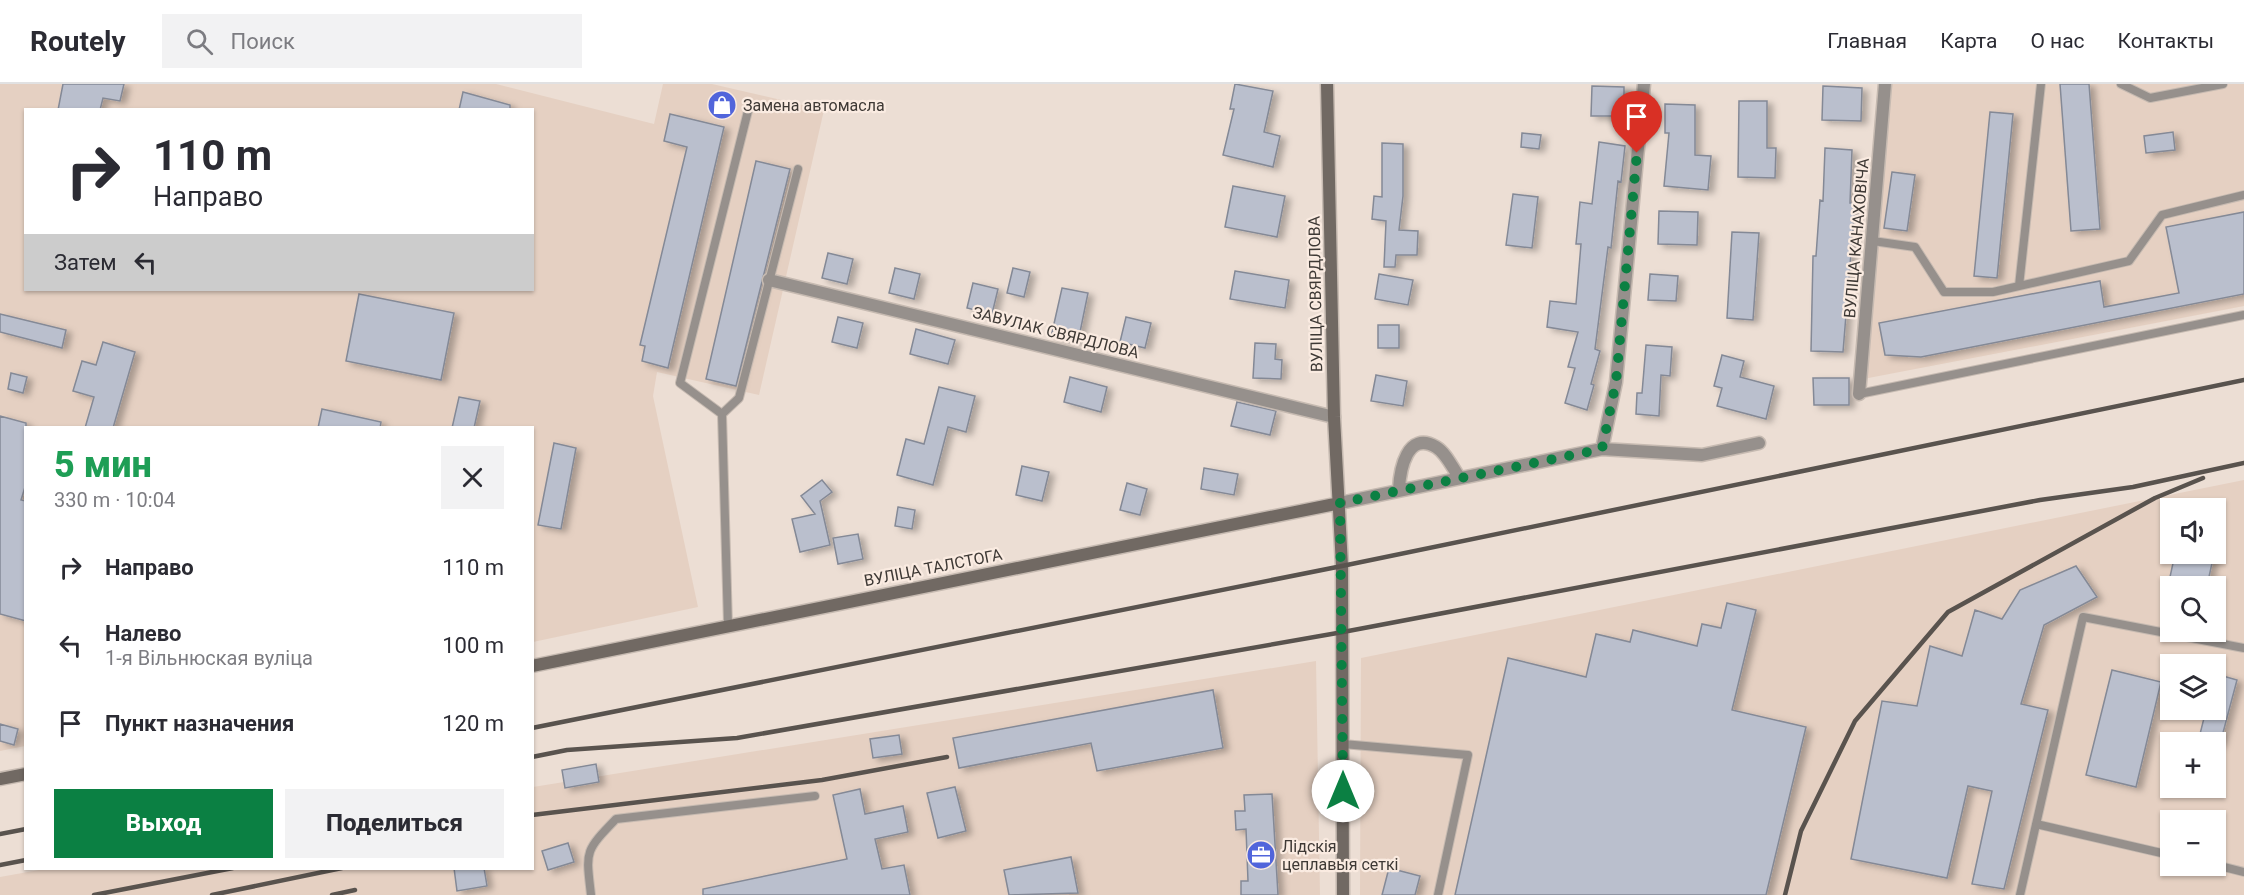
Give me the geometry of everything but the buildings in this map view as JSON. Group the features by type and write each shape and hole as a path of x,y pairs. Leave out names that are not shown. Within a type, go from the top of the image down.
{"main road":[{"name":"ВУЛІЦА СВЯРДЛОВА","path":"1327,84 1334,417 1340,503 1343,895"},
{"name":"ВУЛІЦА ТАЛСТОГА","path":"534,666 1340,503"},
{"path":"0,779 24,774"}],"street":[{"path":"1602,449 1616,382 1644,84"},
{"name":"ВУЛІЦА КАНАХОВІЧА","path":"1859,394 1885,84"},
{"name":"ЗАВУЛАК СВЯРДЛОВА","path":"770,280 1334,417"},
{"path":"1399,489 1404,455 1412,447 1425,443 1437,448 1459,477"},
{"path":"1340,503 1399,489 1602,449 1702,455 1759,443"}],"lane":[{"path":"2019,286 2041,84"},
{"path":"2121,84 2150,98 2223,84"},
{"path":"722,414 681,383 748,111"},
{"path":"728,625 722,414 739,398 798,169"},
{"path":"1873,241 1915,248 1944,292 1993,292 2128,261 2163,215 2244,195"},
{"path":"1859,394 2244,315"},
{"path":"2020,895 2084,617 2244,648"},
{"path":"1343,744 1468,755 1438,895"},
{"path":"591,895 586,858 595,840 616,819 815,796"},
{"path":"2036,824 2160,853"},
{"path":"2226,868 2244,872"}],"shaded area":[{"path":"0,84 496,84 654,124 663,84 712,84 824,110 759,395 657,372 653,396 698,607 534,642 534,426 24,426 24,746 0,751"},
{"path":"1889,84 2244,84 2244,306 1858,380"},
{"path":"2244,480 2244,895 1360,895 1361,658"},
{"path":"1316,661 1320,895 0,895 0,877 39,870 534,870 534,787"}],"railway":[{"path":"534,728 1342,566 2244,380"},
{"path":"534,757 567,750 737,738 1343,632 2040,500 2133,487 2244,463"},
{"path":"1785,895 1801,831 1855,721 1948,612 2155,498 2203,478"},
{"path":"534,815 822,780 947,757"},
{"path":"0,834 24,829"},
{"path":"0,865 24,860"},
{"path":"94,895 223,870"},
{"path":"212,895 332,870"},
{"path":"332,895 355,890"}],"place":[{"name":"Замена автомасла","path":"722,105"},
{"name":"Лідскія цеплавыя сеткі","path":"1261,855"}],"route":[{"path":"1343,791 1340,503 1399,489 1602,449 1616,382 1637,153"}]}
